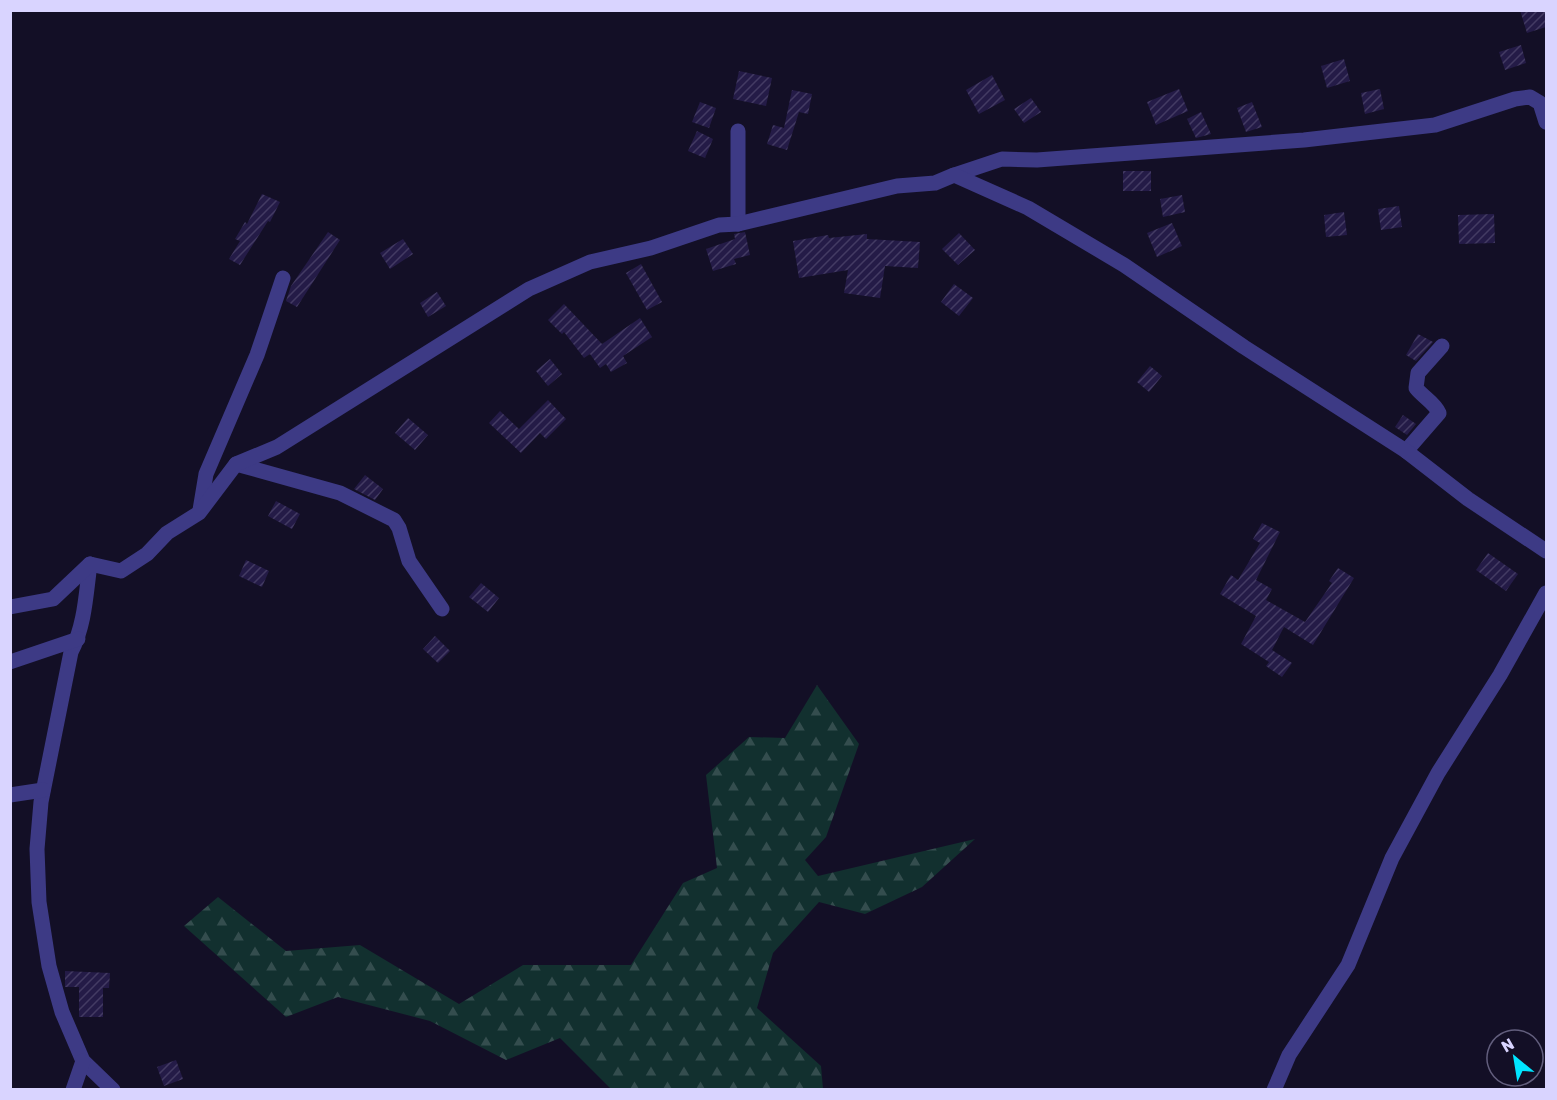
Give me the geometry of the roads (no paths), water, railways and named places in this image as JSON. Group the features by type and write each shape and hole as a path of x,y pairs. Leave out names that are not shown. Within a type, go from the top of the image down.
{"street":[{"path":"90,564 121,571 147,554 167,533 199,513 236,464 277,447 529,289 590,262 651,248 719,225 738,224 897,186 935,183 1002,159 1037,160 1305,140 1436,125 1515,99 1530,97 1540,103 1546,122"},
{"path":"738,131 738,224"},
{"path":"954,175 1028,208 1124,265 1244,347 1406,451 1468,499 1546,550"},
{"path":"199,513 206,474 257,355 283,278"},
{"path":"1406,451 1439,413 1416,388 1418,374 1442,346"},
{"path":"236,464 340,493 394,520 399,528 409,561 441,609"},
{"path":"10,607 52,598 90,564"},
{"path":"90,564 78,639 71,652 43,790 37,849 39,902 49,966 62,1012 83,1061 112,1089"},
{"path":"1274,1089 1289,1055 1348,965 1392,858 1422,801 1546,593"},
{"path":"10,662 78,639"},
{"path":"10,795 43,790"},
{"path":"73,1089 83,1061"}]}
